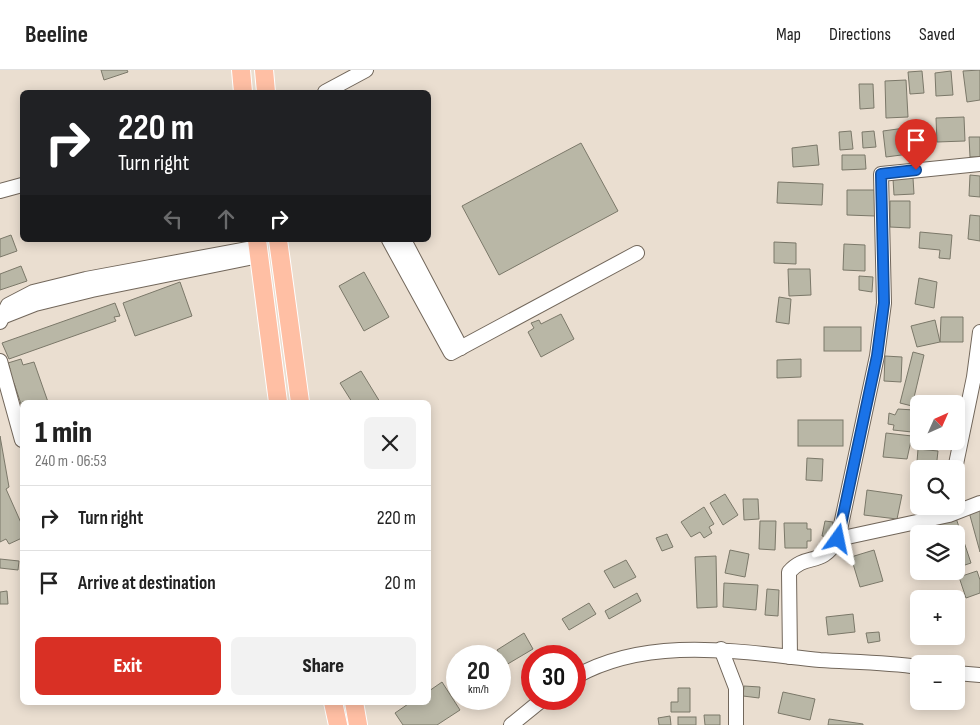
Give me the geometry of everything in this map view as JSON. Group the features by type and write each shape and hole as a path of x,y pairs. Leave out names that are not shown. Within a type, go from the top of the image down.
{"main road":[{"path":"241,70 243,90"},
{"path":"264,70 266,90"},
{"path":"278,242 300,400"},
{"path":"258,248 278,400"},
{"path":"334,705 338,725"},
{"path":"355,705 358,725"}],"street":[{"path":"329,90 366,70"},
{"path":"790,657 789,572 802,562 827,555 838,539 877,356 884,303 881,174 980,164"},
{"path":"0,190 20,185"},
{"path":"390,242 456,351"},
{"path":"405,242 456,351"},
{"path":"1,319 8,306 33,292 86,279 258,248"},
{"path":"456,351 637,253"},
{"path":"957,460 980,332"},
{"path":"0,362 20,433"},
{"path":"965,506 980,503"},
{"path":"838,539 930,515"},
{"path":"721,649 736,688 736,725"},
{"path":"586,672 610,660 666,651 721,649 790,657 910,666"},
{"path":"965,674 980,675"},
{"path":"510,725 529,710"}],"building":[{"path":"101,70 127,70 128,72 104,80"},
{"path":"980,70 980,100 967,102 963,71"},
{"path":"922,71 924,93 910,94 908,72"},
{"path":"951,71 953,95 936,96 935,73"},
{"path":"906,80 908,117 886,118 885,81"},
{"path":"859,84 873,84 874,108 860,109"},
{"path":"964,117 965,141 937,142 936,118"},
{"path":"905,128 909,154 886,157 883,131"},
{"path":"851,131 853,149 840,150 839,132"},
{"path":"874,131 876,147 863,148 862,132"},
{"path":"969,137 980,137 980,157 970,157"},
{"path":"581,143 618,211 499,275 462,206"},
{"path":"817,145 819,165 793,167 792,148"},
{"path":"842,155 865,155 866,169 842,170"},
{"path":"970,175 980,176 980,197 969,196"},
{"path":"913,178 914,194 894,195 893,179"},
{"path":"778,182 823,184 822,205 777,203"},
{"path":"847,190 875,190 875,216 847,215"},
{"path":"890,201 910,201 910,228 890,227"},
{"path":"970,215 980,216 980,241 968,239"},
{"path":"920,232 952,235 950,259 939,258 940,250 919,248"},
{"path":"11,235 17,251 0,257 0,239"},
{"path":"774,242 796,243 796,264 774,263"},
{"path":"844,244 865,245 865,271 843,270"},
{"path":"21,266 27,281 0,290 0,274"},
{"path":"788,269 810,269 811,295 789,296"},
{"path":"364,272 389,317 364,331 339,286"},
{"path":"859,276 873,277 872,292 859,290"},
{"path":"919,278 937,282 934,308 915,304"},
{"path":"180,282 192,316 135,336 123,303"},
{"path":"779,297 791,299 789,324 776,322"},
{"path":"115,303 120,316 114,317 116,321 9,359 2,343"},
{"path":"561,314 574,339 541,357 528,332 534,328 531,323 539,320 541,324"},
{"path":"941,317 963,317 963,342 940,342"},
{"path":"935,320 940,342 917,347 911,326"},
{"path":"824,327 861,327 861,351 824,351"},
{"path":"913,352 924,355 915,395 910,395 910,406 900,403"},
{"path":"885,356 902,357 901,382 884,381"},
{"path":"21,359 23,365 34,362 47,400 20,401 14,383 11,384 6,371 10,369 8,363"},
{"path":"801,359 801,377 777,378 777,360"},
{"path":"361,371 379,400 351,400 340,383"},
{"path":"898,409 910,410 910,432 893,430 894,425 888,424 889,413 895,415"},
{"path":"798,420 843,420 843,446 798,446"},
{"path":"886,433 910,436 907,459 883,457"},
{"path":"0,436 9,487 6,489 20,520 20,539 9,544 6,539 0,542"},
{"path":"918,450 938,451 937,460 917,460"},
{"path":"807,458 823,459 822,481 806,480"},
{"path":"867,490 902,495 897,519 864,515"},
{"path":"725,494 738,515 723,525 710,503"},
{"path":"743,499 758,499 759,519 744,520"},
{"path":"704,507 714,524 709,527 712,533 704,538 700,532 691,537 681,522"},
{"path":"980,509 980,552 969,512"},
{"path":"955,515 958,525 940,525 938,521"},
{"path":"760,521 776,521 775,550 759,549"},
{"path":"825,521 833,522 830,537 822,536"},
{"path":"784,523 807,523 807,529 811,529 811,541 807,541 807,548 785,548"},
{"path":"667,534 673,547 662,551 656,538"},
{"path":"965,545 971,563 965,565"},
{"path":"730,550 749,554 745,577 725,573"},
{"path":"874,550 883,581 860,587 851,557"},
{"path":"716,556 717,607 697,608 695,557"},
{"path":"0,559 19,561 18,570 0,568"},
{"path":"626,560 636,577 614,588 604,571"},
{"path":"977,571 980,580 980,593 966,598 965,590 960,580 965,580 965,575"},
{"path":"724,583 758,585 756,610 723,607"},
{"path":"767,589 779,590 778,616 765,615"},
{"path":"7,591 8,604 0,604 0,592"},
{"path":"637,593 641,601 609,619 605,611"},
{"path":"589,603 596,614 569,630 562,619"},
{"path":"853,614 855,632 828,635 826,617"},
{"path":"879,632 880,641 868,643 866,633"},
{"path":"524,633 531,645 521,645 521,656 511,662 511,645 505,645"},
{"path":"442,682 446,688 446,710 460,710 437,725 403,725 395,713 407,705 431,705 431,690"},
{"path":"744,686 760,687 759,698 743,696"},
{"path":"678,688 690,688 690,712 671,712 671,702 678,702"},
{"path":"783,692 815,699 810,720 778,713"},
{"path":"704,715 720,715 720,725 705,725"},
{"path":"670,716 671,725 659,725 658,718"},
{"path":"678,717 696,717 696,725 678,725"},
{"path":"829,719 863,724 863,725 828,725"}],"route":[{"path":"838,539 877,356 884,303 881,174 916,170"}]}
